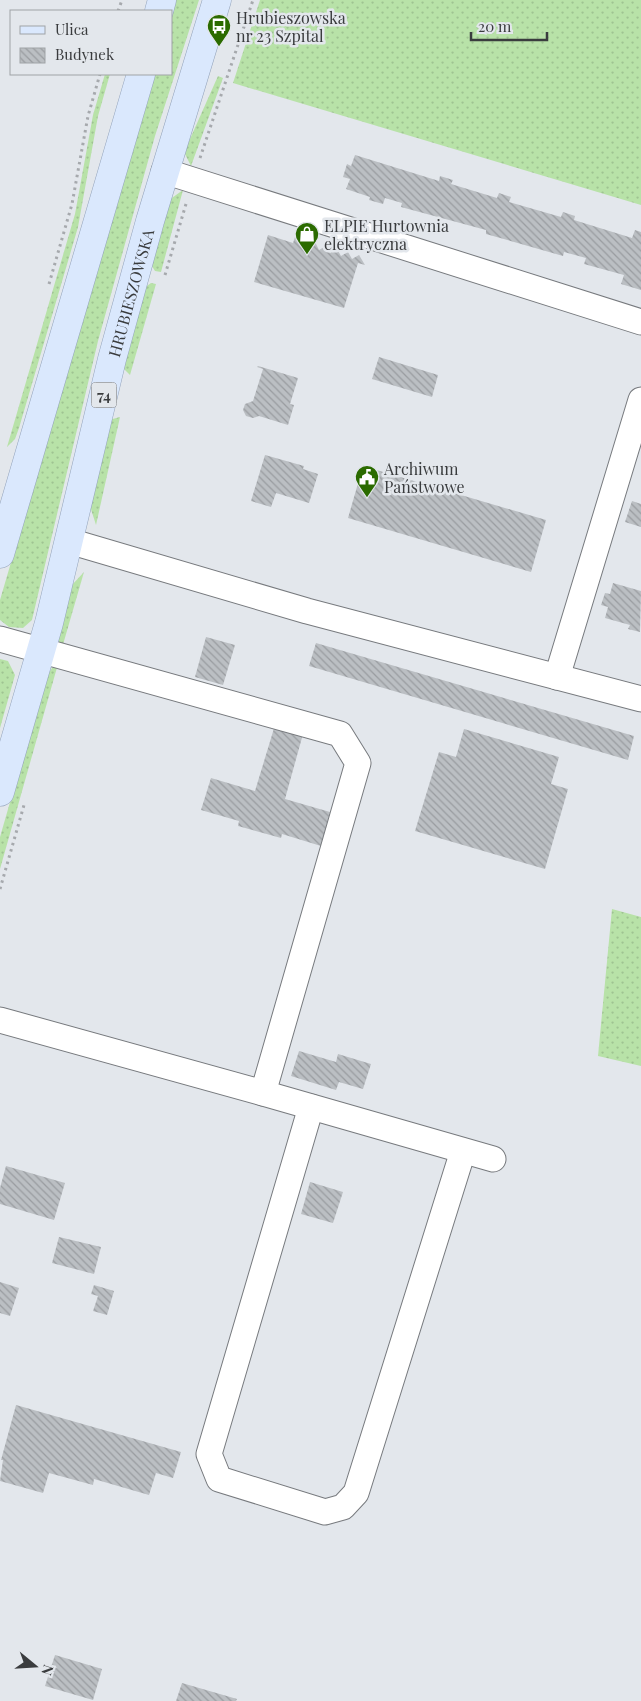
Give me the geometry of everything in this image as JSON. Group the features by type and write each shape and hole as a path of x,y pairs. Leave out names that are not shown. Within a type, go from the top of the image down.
{"main road":[{"name":"HRUBIESZOWSKA","path":"0,792 41,650 112,359 164,171 217,0"},
{"path":"0,554 140,75"}],"street":[{"path":"164,171 641,322"},
{"path":"557,677 641,400"},
{"path":"68,541 307,611 641,699"},
{"path":"0,639 340,734 358,762 264,1093"},
{"path":"0,1020 493,1159"},
{"path":"311,1107 209,1454 219,1479 325,1512 343,1506 356,1493 463,1151"}],"path":[{"path":"163,284 193,180 253,0"},
{"path":"48,288 72,204 88,116 100,75"},
{"path":"0,889 26,797"}],"green space":[{"path":"176,0 199,0 155,136 98,341 32,620 23,628 9,627 0,620 0,600 154,75 172,75 172,12"},
{"path":"260,0 641,0 641,205 233,83"},
{"path":"105,75 110,75 98,116 78,227 19,428 15,439 7,447 75,214 93,115"},
{"path":"218,76 223,78 191,166 185,154 186,148"},
{"path":"183,190 161,272 155,271 150,263 169,200"},
{"path":"151,283 156,284 130,375 123,368 144,288"},
{"path":"120,417 96,525 90,506 109,420"},
{"path":"84,572 62,648 57,643 72,585"},
{"path":"0,659 8,661 15,675 0,728"},
{"path":"58,664 0,869 0,837 46,677 52,668"},
{"path":"612,909 641,917 641,1066 598,1056"}],"building":[{"path":"355,155 439,181 440,176 453,180 451,184 497,198 499,193 511,197 509,202 561,217 563,212 575,216 574,220 632,238 635,230 641,232 641,290 621,284 624,275 584,264 586,258 564,252 563,256 486,234 486,230 401,207 402,203 385,198 383,204 369,200 370,197 346,189 350,179 343,177 347,164 351,166"},
{"path":"268,235 293,243 295,237 304,240 308,246 315,242 319,250 326,246 330,253 337,249 341,256 348,252 352,259 359,255 365,265 358,263 344,308 254,282"},
{"path":"379,357 438,375 432,397 372,379"},
{"path":"258,366 298,378 290,404 294,405 288,425 259,416 253,418 246,416 243,410 245,404 253,401 263,369"},
{"path":"265,455 304,466 303,469 318,474 309,503 276,493 271,507 251,501"},
{"path":"363,466 546,520 531,572 348,518"},
{"path":"632,501 641,504 641,527 625,522"},
{"path":"613,583 641,591 640,632 628,629 630,625 605,618 608,607 601,605 605,593 610,594"},
{"path":"206,637 235,645 223,685 195,677"},
{"path":"316,643 634,736 628,760 309,666"},
{"path":"275,725 303,734 285,799 330,812 321,846 282,834 281,838 238,826 239,821 201,810 211,778 255,791"},
{"path":"464,729 559,757 551,784 568,789 545,869 415,831 439,752 456,757"},
{"path":"299,1051 336,1062 338,1054 371,1064 363,1089 339,1082 336,1090 291,1076"},
{"path":"6,1166 65,1183 54,1220 0,1204 0,1188"},
{"path":"310,1182 343,1192 333,1223 301,1214"},
{"path":"59,1237 101,1247 94,1274 52,1263"},
{"path":"0,1282 19,1288 10,1316 0,1313"},
{"path":"94,1285 114,1291 107,1315 93,1311 98,1296 91,1294"},
{"path":"16,1405 181,1452 173,1478 156,1473 149,1495 94,1479 93,1485 49,1473 43,1493 0,1481 3,1460 1,1460"},
{"path":"55,1655 102,1669 93,1700 45,1686"},
{"path":"182,1683 237,1699 236,1701 176,1701"}],"place":[{"name":"Hrubieszowska nr 23 Szpital","path":"219,47"},
{"name":"ELPIE Hurtownia elektryczna","path":"307,255"},
{"name":"Archiwum Państwowe","path":"367,498"}]}
